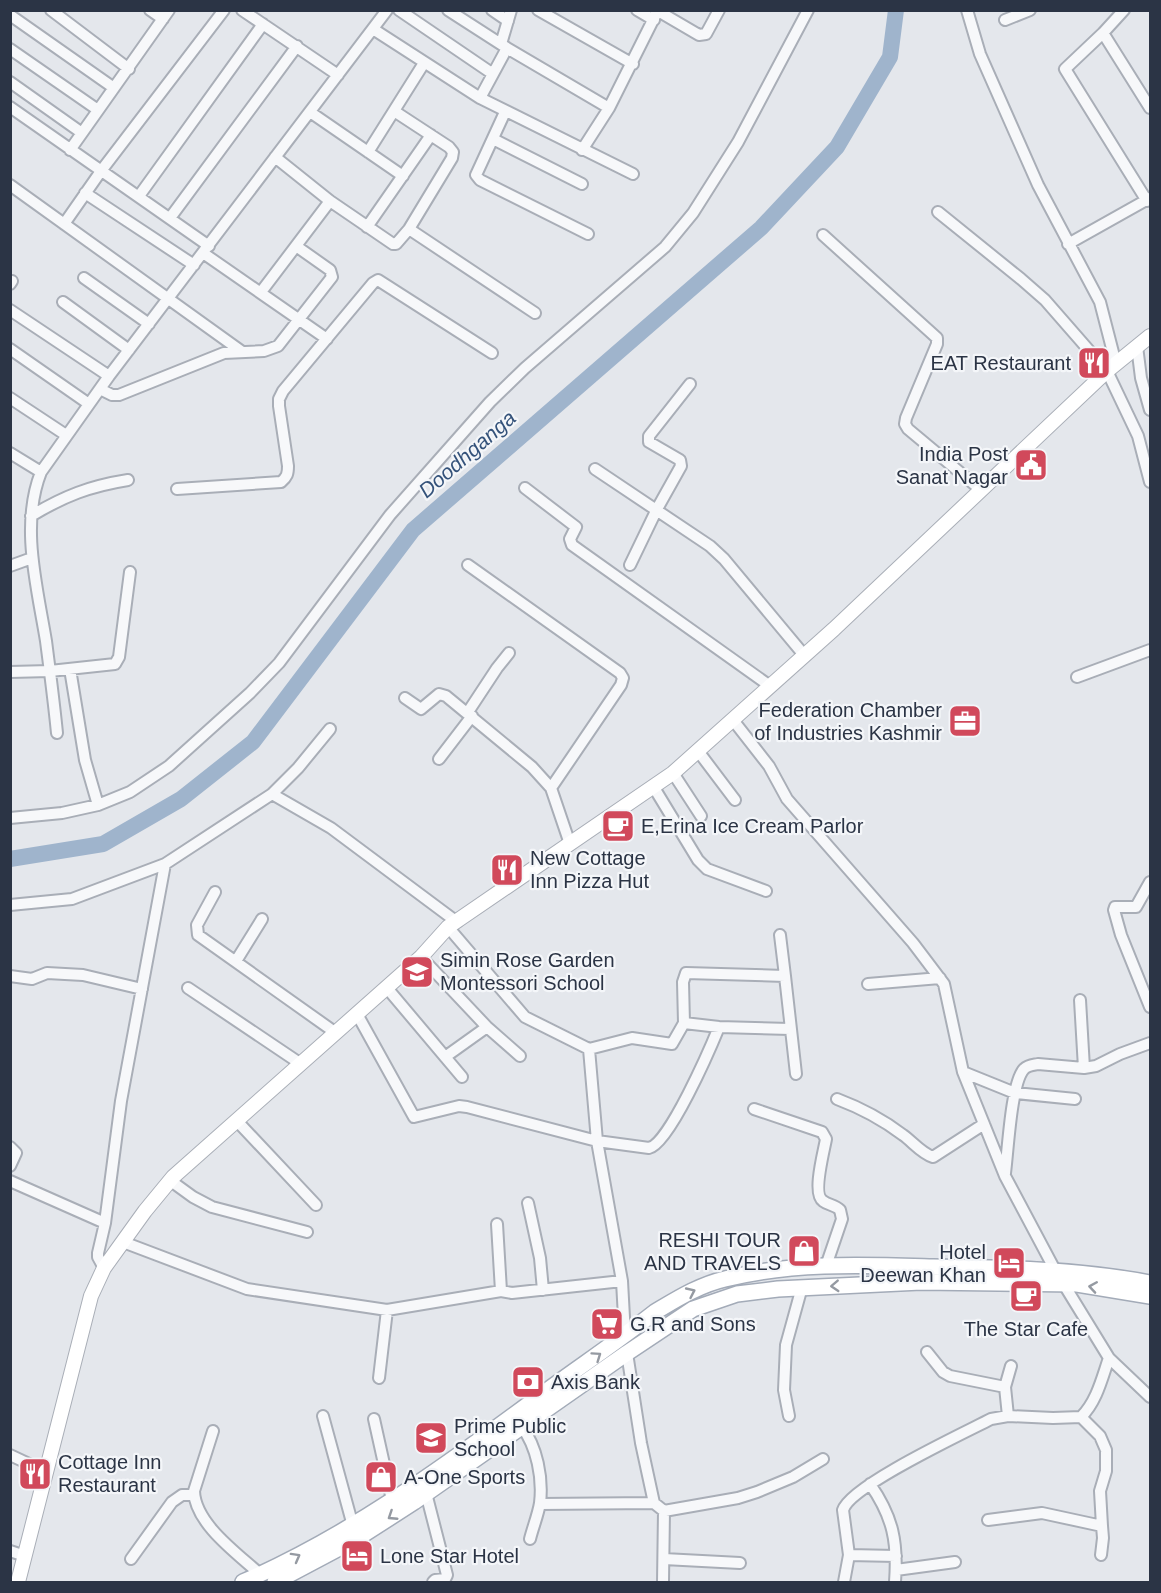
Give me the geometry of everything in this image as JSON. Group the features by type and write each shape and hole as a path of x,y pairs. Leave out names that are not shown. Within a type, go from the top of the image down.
{"main road":[{"path":"18,1582 91,1296 104,1268 145,1211 171,1180 387,988 452,924 673,773 804,655 1112,368 1150,336"},
{"path":"243,1582 261,1575 353,1526 469,1449 656,1312 688,1292 724,1279 807,1266 826,1266 1055,1270 1150,1282"},
{"path":"275,1582 358,1538 693,1309 737,1294 778,1288 921,1282 1077,1284 1150,1296"}],"street":[{"path":"51,10 129,69"},
{"path":"70,150 166,15 150,10"},
{"path":"64,224 101,171 224,10"},
{"path":"242,10 338,75"},
{"path":"57,733 50,671 32,558 31,516 34,490 40,472 109,376 387,10"},
{"path":"399,10 493,74"},
{"path":"448,10 609,108"},
{"path":"480,98 504,46 510,16 492,10"},
{"path":"538,10 633,64"},
{"path":"637,10 657,14 699,35 706,34 719,10"},
{"path":"10,818 62,813 98,805 130,792 169,766 279,663 390,515 490,402 525,368 665,247 693,213 738,142 808,10"},
{"path":"967,10 980,54 1038,185 1100,302 1112,368 1138,436 1150,482"},
{"path":"1005,20 1030,10"},
{"path":"1068,244 1149,200 1065,69 1124,10"},
{"path":"582,150 609,108 657,14"},
{"path":"10,15 114,88"},
{"path":"139,196 263,24"},
{"path":"373,29 505,112 633,174"},
{"path":"1103,33 1150,108"},
{"path":"170,218 297,46"},
{"path":"10,49 98,110"},
{"path":"368,152 424,63"},
{"path":"10,82 82,133"},
{"path":"10,107 170,218 206,250 327,339"},
{"path":"275,157 330,201 396,244 409,229 452,158 453,152 449,147 394,111"},
{"path":"310,112 403,177"},
{"path":"505,112 476,175 480,180 588,234"},
{"path":"367,227 431,135"},
{"path":"493,139 582,184"},
{"path":"10,185 241,351"},
{"path":"85,193 194,265"},
{"path":"261,292 330,201"},
{"path":"938,212 1045,300 1112,368"},
{"path":"409,229 535,313"},
{"path":"823,235 937,338 937,344 905,424 908,429 981,490"},
{"path":"100,389 112,395 119,395 224,353 272,350 278,346 332,277 332,273 296,246"},
{"path":"84,278 149,324"},
{"path":"177,489 281,482 285,479 288,466 279,399 283,391 373,283 378,280 492,353"},
{"path":"63,302 129,350"},
{"path":"10,310 109,376"},
{"path":"1137,346 1150,410"},
{"path":"10,349 89,404"},
{"path":"630,565 682,463 648,440 690,384"},
{"path":"10,398 66,435"},
{"path":"10,453 40,472"},
{"path":"595,469 710,546 724,559 804,655"},
{"path":"31,516 77,492 101,484 128,480"},
{"path":"525,488 576,527 570,539 572,545 770,686"},
{"path":"10,566 32,558"},
{"path":"468,565 623,678 621,685 551,788"},
{"path":"10,672 50,671 116,664 129,572"},
{"path":"1077,677 1150,650"},
{"path":"439,759 509,653"},
{"path":"70,669 85,760 98,805"},
{"path":"405,698 421,709 439,693 442,694 470,714 532,767 551,788 570,844"},
{"path":"733,720 769,766 794,807 913,943 940,978 948,996 963,1072 1005,1176 1055,1270 1109,1358 1150,1397"},
{"path":"10,905 72,899 165,864 272,794 298,768 330,729"},
{"path":"698,751 735,800"},
{"path":"673,773 701,816"},
{"path":"653,786 698,860 707,869 766,891"},
{"path":"272,794 331,828 452,924 525,1017 589,1049 632,1038 672,1044 684,1023 683,982 689,972 784,976"},
{"path":"104,1268 98,1257 105,1223 121,1101 165,864"},
{"path":"1150,882 1136,907 1115,907 1114,910 1121,935 1150,1007"},
{"path":"215,892 197,925 196,932 336,1033"},
{"path":"236,961 262,919"},
{"path":"780,935 796,1074"},
{"path":"421,957 487,1027 520,1056"},
{"path":"10,976 32,979 47,973 83,975 142,989"},
{"path":"868,984 940,978"},
{"path":"188,988 301,1064"},
{"path":"387,988 462,1077"},
{"path":"1080,1000 1084,1068"},
{"path":"357,1014 414,1117 459,1106 467,1107 597,1141 641,1148 654,1147 664,1135 696,1079 719,1027"},
{"path":"684,1023 719,1027 790,1029"},
{"path":"445,1057 487,1027"},
{"path":"1005,1176 1015,1093 1022,1073 1031,1065 1084,1068 1105,1063 1120,1054 1150,1043"},
{"path":"589,1049 597,1141 622,1281 625,1336"},
{"path":"963,1072 1015,1093 1075,1099"},
{"path":"837,1100 862,1108 902,1134 924,1154 933,1157 984,1124"},
{"path":"754,1110 822,1132 825,1135 819,1193 822,1201 840,1209 842,1218 826,1266"},
{"path":"237,1121 316,1204"},
{"path":"10,1147 16,1153 10,1166"},
{"path":"171,1180 193,1197 212,1207 307,1232"},
{"path":"10,1181 105,1223"},
{"path":"528,1203 540,1258 543,1290"},
{"path":"497,1224 501,1291"},
{"path":"123,1242 247,1289 387,1310 501,1291 512,1293 622,1281"},
{"path":"789,1416 784,1390 786,1345 802,1287"},
{"path":"379,1377 387,1310"},
{"path":"927,1352 943,1372 950,1376 1005,1387"},
{"path":"627,1353 641,1443 654,1503 664,1511 757,1492 793,1477 823,1459"},
{"path":"844,1582 849,1555 843,1510 848,1501 870,1484 991,1419 1008,1416 1081,1417 1089,1409 1094,1399 1109,1358"},
{"path":"1008,1416 1005,1387 1011,1366"},
{"path":"323,1416 353,1526"},
{"path":"1081,1417 1100,1436 1106,1450 1106,1470 1100,1491 1103,1538 1101,1555"},
{"path":"374,1419 392,1500"},
{"path":"522,1427 528,1434 535,1452 539,1472 540,1504 530,1539"},
{"path":"213,1431 194,1495 200,1512 216,1534 261,1575"},
{"path":"10,1455 46,1472"},
{"path":"870,1484 889,1517 895,1539 895,1582"},
{"path":"426,1493 447,1577 433,1582"},
{"path":"131,1559 172,1502 182,1495 194,1495"},
{"path":"540,1504 654,1503"},
{"path":"663,1582 664,1511"},
{"path":"988,1520 1042,1513 1102,1526"},
{"path":"10,1551 25,1556"},
{"path":"849,1555 896,1556"},
{"path":"664,1559 740,1563"},
{"path":"896,1570 955,1562"}],"waterway":[{"name":"Doodhganga","path":"10,859 103,844 181,799 253,742 413,530 761,228 837,147 890,57 896,10"}],"place":[{"name":"EAT Restaurant","path":"1094,363"},
{"name":"India Post Sanat Nagar","path":"1031,465"},
{"name":"Federation Chamber of Industries Kashmir","path":"965,721"},
{"name":"E,Erina Ice Cream Parlor","path":"618,826"},
{"name":"New Cottage Inn Pizza Hut","path":"507,870"},
{"name":"Simin Rose Garden Montessori School","path":"417,972"},
{"name":"RESHI TOUR AND TRAVELS","path":"804,1251"},
{"name":"Hotel Deewan Khan","path":"1009,1263"},
{"name":"The Star Cafe","path":"1026,1296"},
{"name":"G.R and Sons","path":"607,1324"},
{"name":"Axis Bank","path":"528,1382"},
{"name":"Prime Public School","path":"431,1438"},
{"name":"Cottage Inn Restaurant","path":"35,1474"},
{"name":"A-One Sports","path":"381,1477"},
{"name":"Lone Star Hotel","path":"357,1556"}]}
